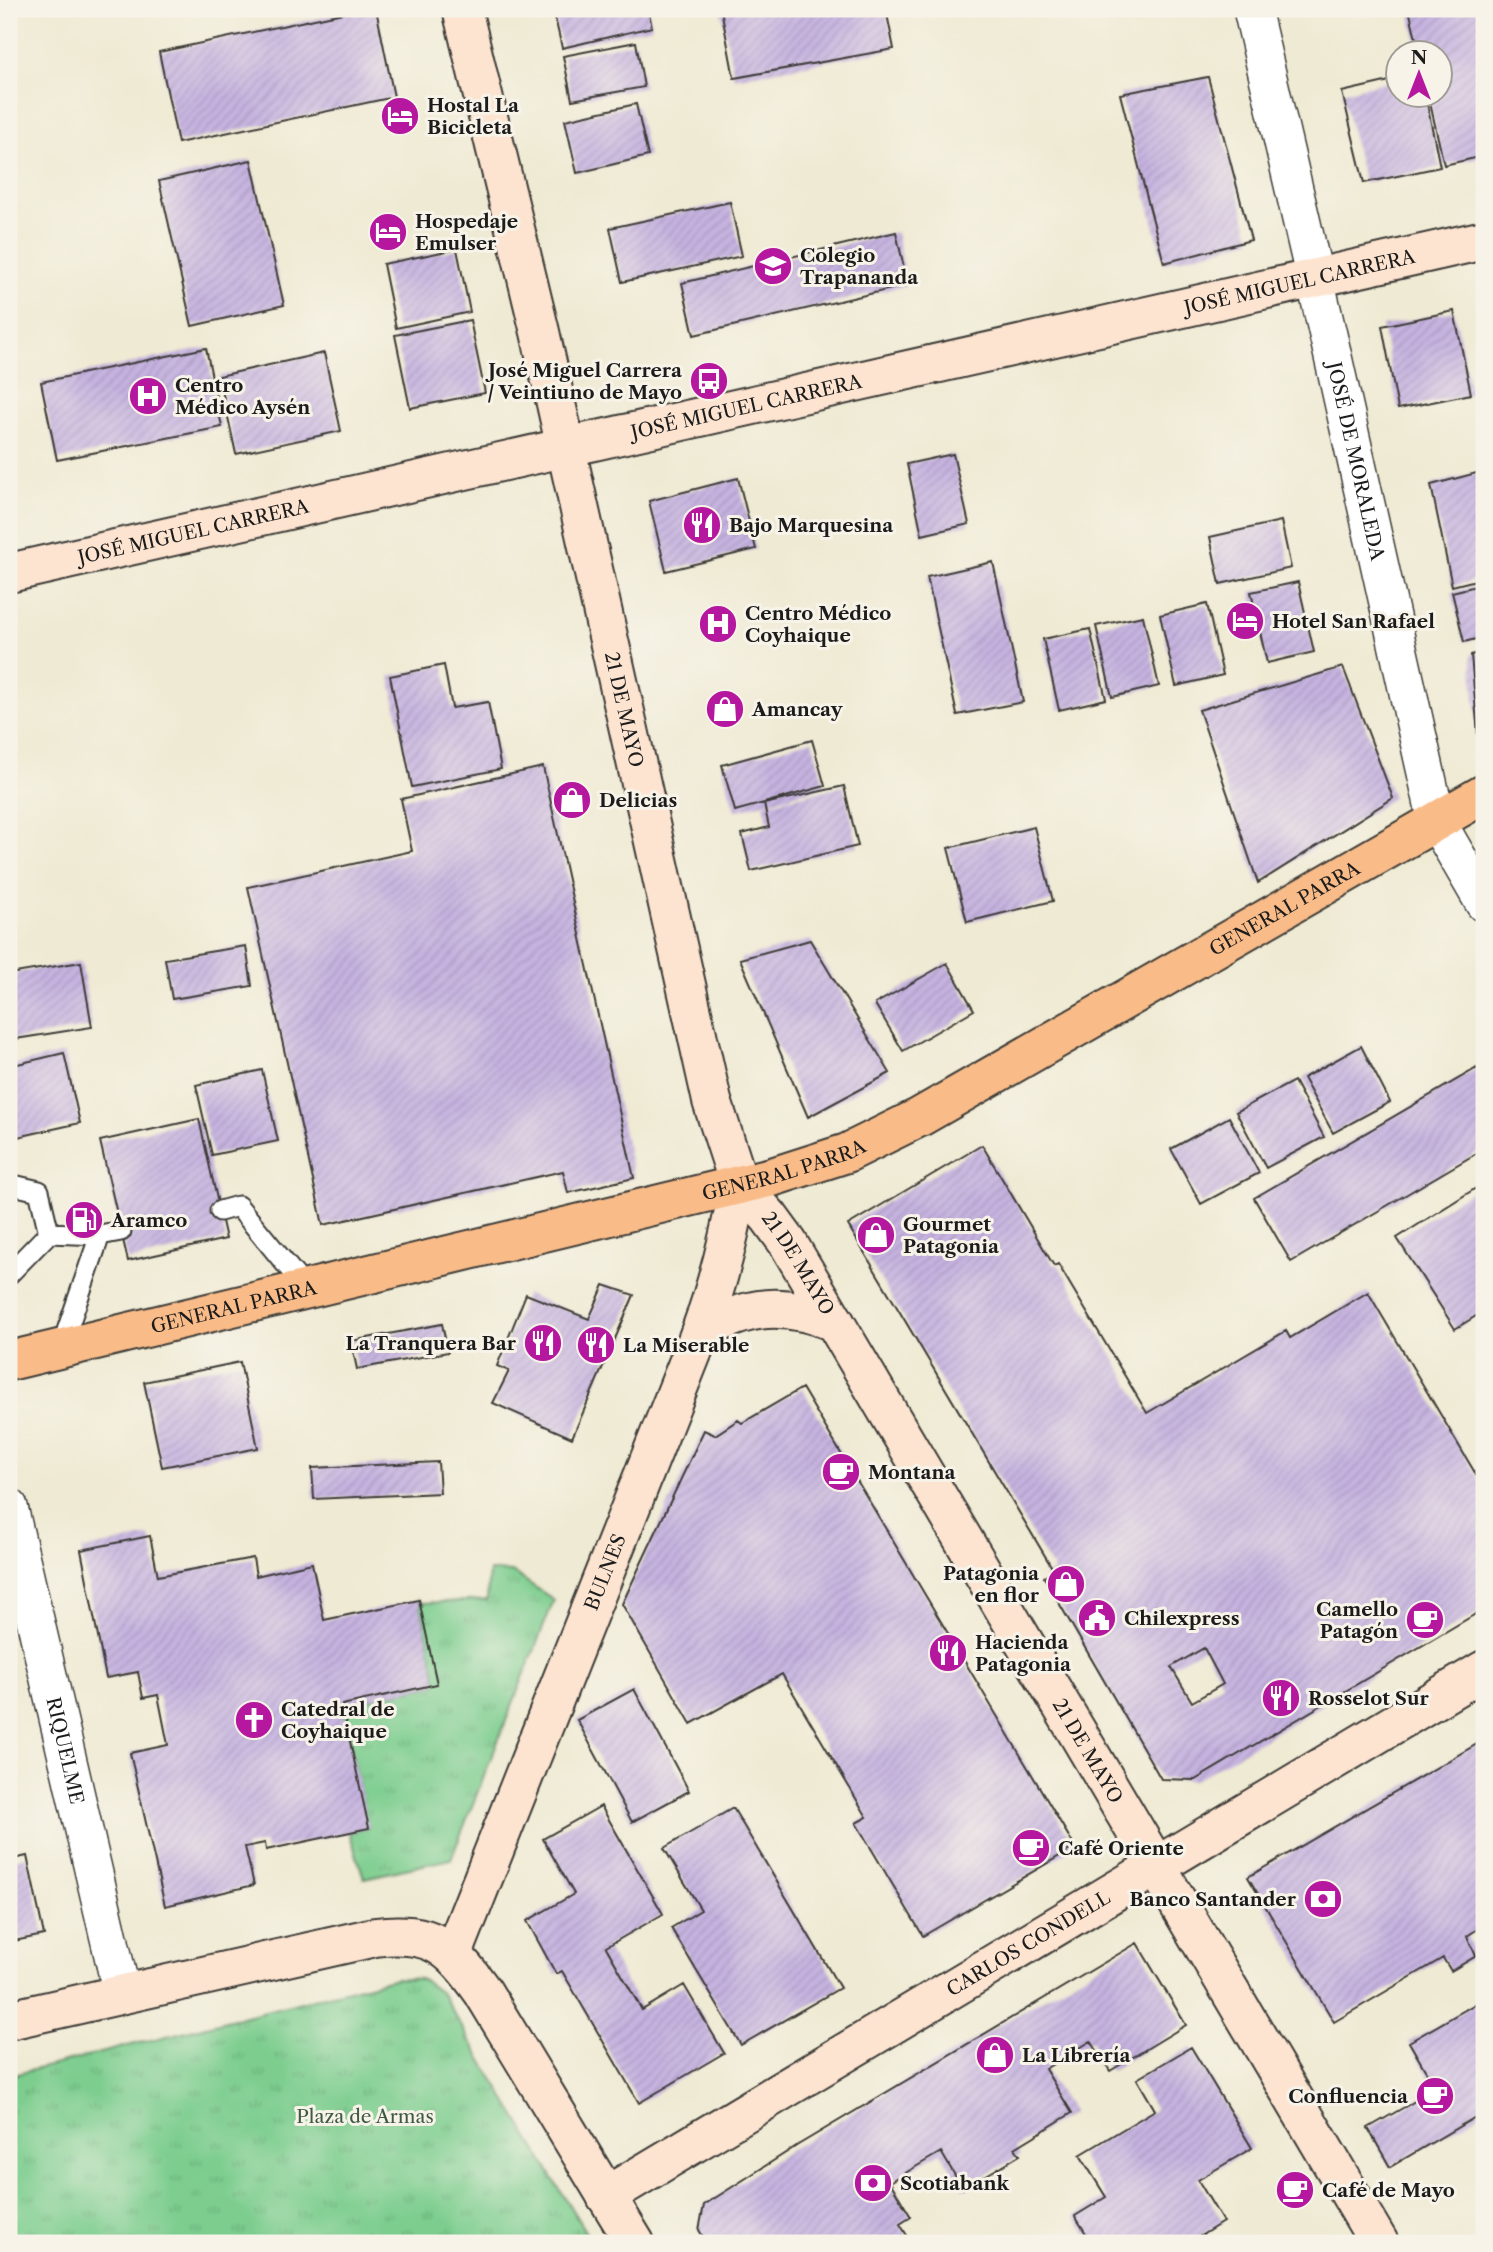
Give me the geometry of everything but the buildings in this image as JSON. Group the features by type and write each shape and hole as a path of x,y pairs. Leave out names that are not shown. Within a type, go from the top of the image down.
{"main road":[{"name":"GENERAL PARRA","path":"9,1361 810,1167 884,1137 1484,794"}],"street":[{"name":"21 DE MAYO","path":"462,9 566,447 712,1101 739,1184 788,1243 1378,2243"},
{"name":"JOSÉ DE MORALEDA","path":"1252,9 1437,822 1484,903"},
{"name":"JOSÉ MIGUEL CARRERA","path":"9,573 1484,240"},
{"name":"BULNES","path":"453,1954 716,1290 739,1184"},
{"path":"700,1333 740,1313 762,1309 787,1308 812,1313 835,1322"},
{"name":"RIQUELME","path":"9,1507 122,1994"},
{"name":"CARLOS CONDELL","path":"606,2196 1484,1670"},
{"path":"9,2020 384,1936 409,1935 433,1941 453,1954 482,1992 635,2243"}],"lane":[{"path":"9,1184 39,1191 49,1233"},
{"path":"220,1211 238,1206 307,1290"},
{"path":"9,1274 49,1233 100,1236 121,1231"},
{"path":"61,1348 100,1236"}],"green space":[{"path":"489,1571 512,1572 554,1600 451,1859 364,1878 349,1832 368,1828 342,1705 437,1684 419,1600 422,1603 487,1600"},
{"name":"Plaza de Armas","path":"396,1978 422,1979 442,1994 592,2243 9,2243 9,2076"}],"place":[{"name":"Hostal La Bicicleta","path":"400,116"},
{"name":"Hospedaje Emulser","path":"388,232"},
{"name":"Colegio Trapananda","path":"773,266"},
{"name":"José Miguel Carrera / Veintiuno de Mayo","path":"709,381"},
{"name":"Centro Médico Aysén","path":"148,396"},
{"name":"Bajo Marquesina","path":"702,525"},
{"name":"Hotel San Rafael","path":"1245,621"},
{"name":"Centro Médico Coyhaique","path":"718,624"},
{"name":"Amancay","path":"725,709"},
{"name":"Delicias","path":"572,800"},
{"name":"Aramco","path":"84,1220"},
{"name":"Gourmet Patagonia","path":"876,1235"},
{"name":"La Tranquera Bar","path":"543,1343"},
{"name":"La Miserable","path":"596,1345"},
{"name":"Montana","path":"841,1472"},
{"name":"Patagonia en flor","path":"1066,1584"},
{"name":"Chilexpress","path":"1097,1618"},
{"name":"Camello Patagón","path":"1425,1620"},
{"name":"Hacienda Patagonia","path":"948,1653"},
{"name":"Rosselot Sur","path":"1281,1698"},
{"name":"Catedral de Coyhaique","path":"254,1720"},
{"name":"Café Oriente","path":"1031,1848"},
{"name":"Banco Santander","path":"1323,1899"},
{"name":"La Librería","path":"995,2055"},
{"name":"Confluencia","path":"1435,2096"},
{"name":"Scotiabank","path":"873,2183"},
{"name":"Café de Mayo","path":"1295,2190"}]}
